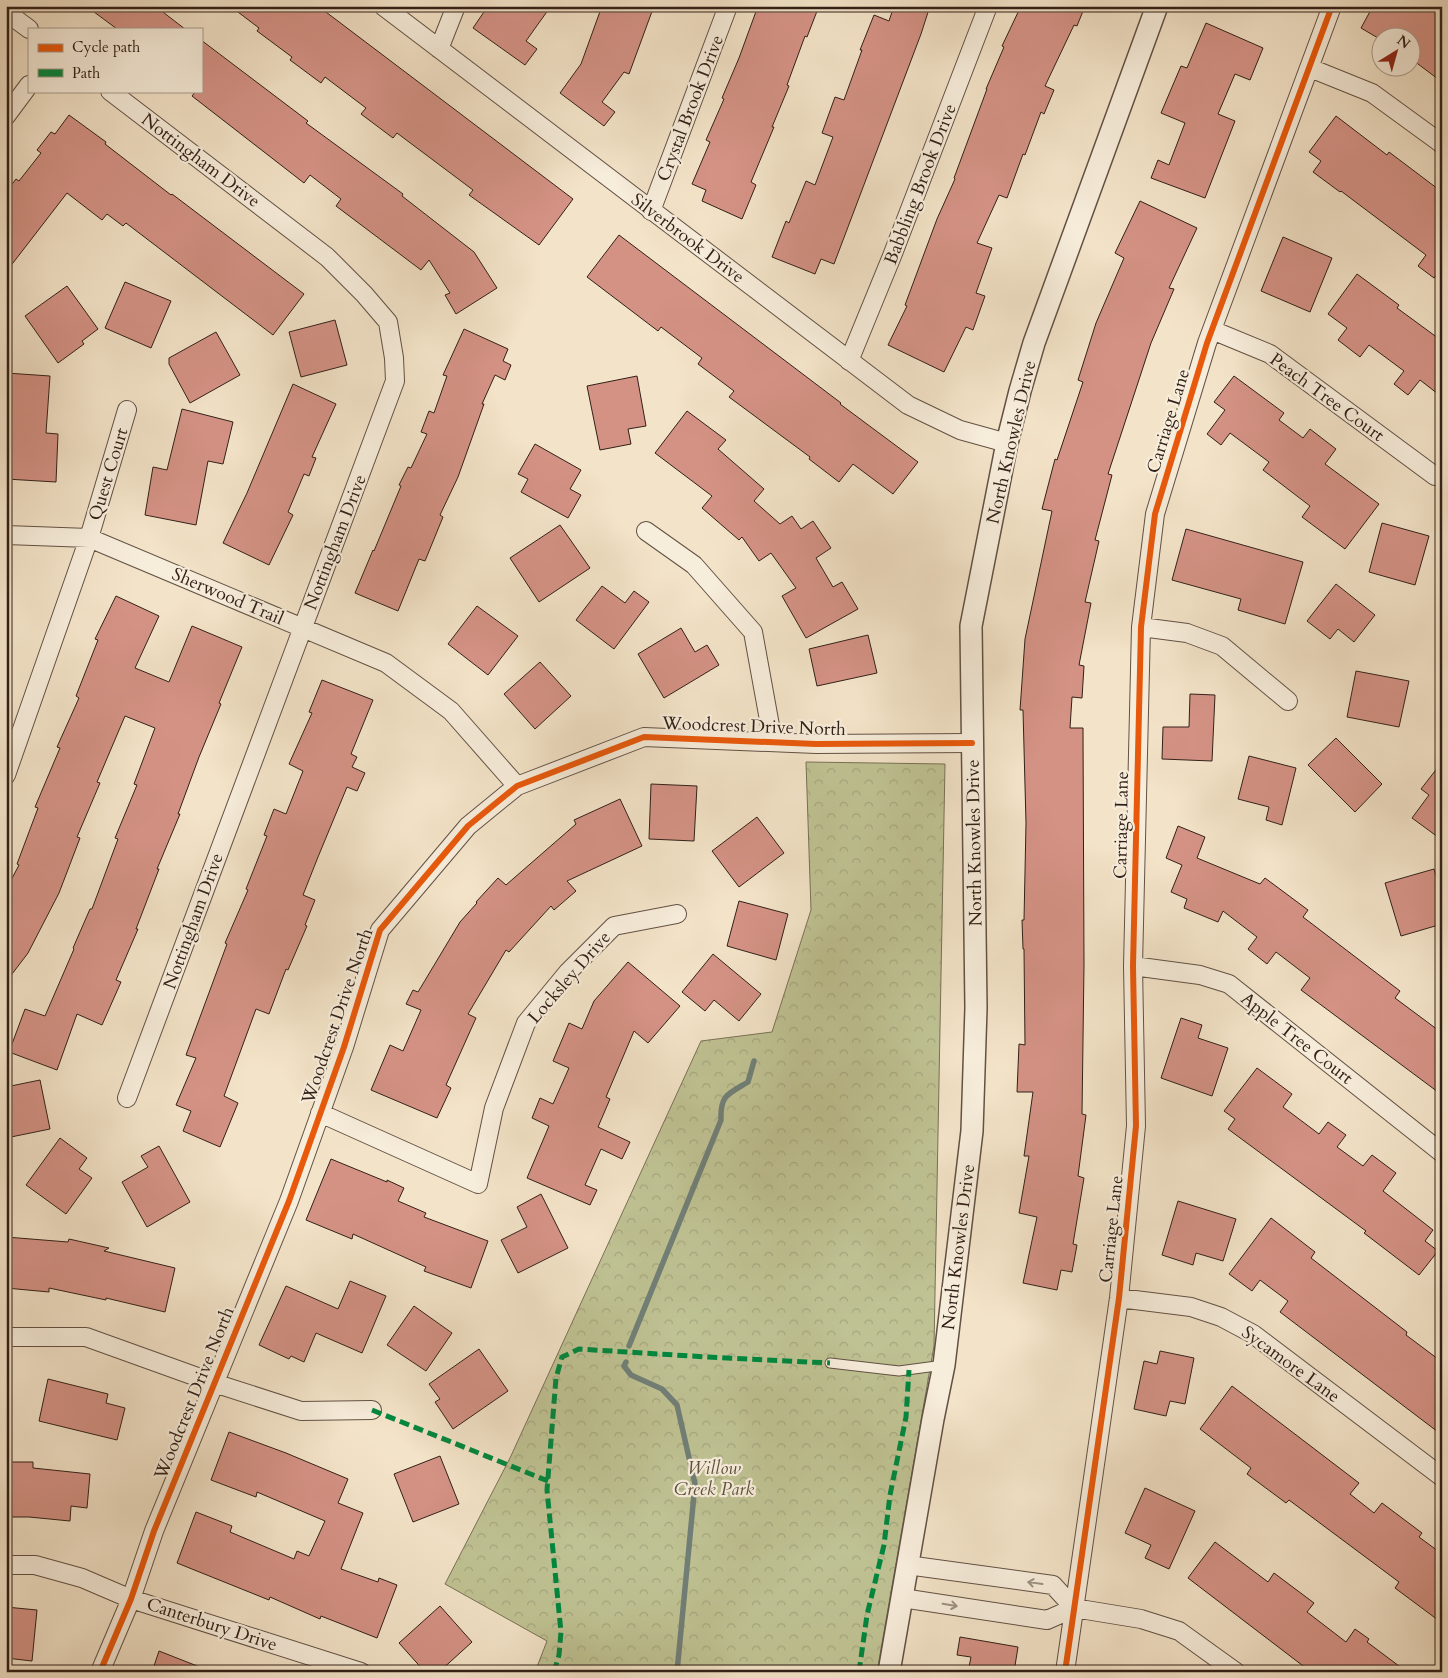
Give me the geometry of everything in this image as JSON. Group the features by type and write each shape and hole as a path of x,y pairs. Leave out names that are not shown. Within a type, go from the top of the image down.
{"street":[{"name":"Silverbrook Drive","path":"383,6 908,405 960,430 1007,444"},
{"path":"439,49 456,6"},
{"name":"Crystal Brook Drive","path":"651,210 728,6"},
{"name":"Babbling Brook Drive","path":"849,361 892,256 988,6"},
{"name":"North Knowles Drive","path":"889,1672 944,1365 972,1132 976,1008 971,626 1007,444 1034,343 1157,6"},
{"name":"Carriage Lane","path":"1065,1672 1119,1298 1136,1126 1133,966 1141,627 1155,514 1212,330 1332,6"},
{"path":"6,12 28,28"},
{"path":"1310,68 1372,93 1442,144"},
{"path":"6,116 28,86"},
{"name":"Nottingham Drive","path":"111,92 327,257 364,294 388,322 394,358 395,381 127,1098"},
{"name":"Peach Tree Court","path":"1212,330 1270,354 1435,476"},
{"name":"Quest Court","path":"8,767 89,538 127,410"},
{"path":"646,531 694,565 753,632 773,742"},
{"name":"Sherwood Trail","path":"6,535 89,538 386,663 451,711 517,786"},
{"path":"1141,627 1187,633 1222,646 1288,701"},
{"name":"Woodcrest Drive North","path":"100,1672 131,1598 154,1531 289,1201 344,1047 380,930 468,826 517,786 644,738 816,744 972,743"},
{"name":"Locksley Drive","path":"320,1113 478,1184 494,1108 526,1023 568,972 614,926 678,914"},
{"name":"Apple Tree Court","path":"1133,966 1200,975 1229,984 1442,1153"},
{"name":"Sycamore Lane","path":"1119,1298 1191,1307 1222,1317 1253,1334 1442,1477"},
{"path":"6,1337 86,1337 214,1383 300,1411 372,1410"},
{"name":"Canterbury Drive","path":"6,1565 35,1565 82,1578 131,1598 361,1672"},
{"path":"907,1565 1053,1585 1074,1608"},
{"path":"902,1598 1047,1620 1074,1608 1141,1618 1179,1631 1236,1672"}],"lane":[{"path":"830,1363 899,1371 944,1365"}],"green space":[{"name":"Willow Creek Park","path":"806,762 945,764 934,1346 877,1672 535,1672 547,1641 445,1584 510,1458 701,1041 772,1032 811,910"}],"building":[{"path":"86,6 155,6 184,28 116,28"},
{"path":"230,6 318,6 573,199 539,245 469,195 473,190 397,133 393,138 361,114 366,108 325,77 321,83 290,60 292,57 257,31 259,28"},
{"path":"488,6 551,6 526,41 537,49 525,65 473,28"},
{"path":"602,6 654,6 629,74 624,72 602,102 615,112 604,126 560,93 581,64"},
{"path":"758,6 819,6 807,37 805,36 787,85 789,86 772,127 774,127 751,182 756,185 742,219 702,201 706,190 692,184 710,142 706,140 724,99 722,98"},
{"path":"894,6 930,6 834,264 821,259 815,274 772,257 786,221 789,223 806,181 815,185 833,137 822,133 835,97 844,100 862,50 860,50 874,15 889,21"},
{"path":"1021,6 1085,6 1077,26 1074,25 1045,86 1054,90 1044,114 1041,112 1007,198 999,195 977,243 992,248 976,293 985,296 973,330 966,327 944,372 888,345 907,306 905,305 937,219 955,179 986,89 1004,47 1002,46"},
{"path":"1373,6 1442,6 1442,82 1420,66 1420,28 1370,28 1370,33 1361,28"},
{"path":"1206,23 1263,48 1250,80 1235,74 1218,114 1235,121 1205,198 1151,178 1158,160 1169,165 1185,123 1161,113 1181,66 1187,68"},
{"path":"202,41 308,121 306,123 403,194 402,196 474,252 497,288 456,314 445,295 450,293 429,260 421,270 336,206 341,199 310,175 304,183 192,96 195,92 202,92"},
{"path":"69,115 106,142 105,144 171,195 304,294 273,335 126,223 123,226 107,214 102,220 67,193 6,272 6,192 16,179 19,181 41,153 37,150 51,132 55,134"},
{"path":"1336,116 1387,155 1389,152 1442,192 1442,268 1434,278 1418,266 1426,255 1313,172 1321,161 1309,152"},
{"path":"1140,201 1197,228 1169,288 1174,289 1151,343 1108,474 1112,475 1095,540 1099,541 1085,602 1091,603 1079,665 1084,666 1082,698 1072,697 1070,728 1083,728 1084,965 1082,1114 1086,1115 1078,1176 1084,1178 1073,1244 1077,1245 1072,1272 1061,1270 1057,1290 1023,1283 1037,1217 1019,1213 1029,1156 1024,1156 1033,1092 1017,1092 1019,1044 1025,1045 1022,920 1024,920 1026,823 1023,710 1020,710 1025,639 1052,511 1042,509 1055,459 1057,460 1083,382 1078,380 1096,323 1124,258 1115,253"},
{"path":"619,235 918,462 893,494 853,464 839,482 809,459 810,457 729,397 734,391 698,364 702,358 661,327 658,331 587,277"},
{"path":"1283,237 1332,258 1310,312 1261,291"},
{"path":"1357,274 1399,305 1397,308 1442,341 1442,397 1420,380 1408,395 1394,384 1404,371 1369,345 1360,357 1338,340 1347,328 1328,314"},
{"path":"125,282 171,301 151,348 105,328"},
{"path":"67,286 98,329 82,341 84,344 58,363 25,316"},
{"path":"335,320 347,365 301,377 289,332"},
{"path":"464,329 508,349 503,361 511,365 505,380 495,375 482,404 484,404 458,477 440,515 443,517 425,561 419,559 398,611 355,593 401,486 399,485 408,467 411,468 427,434 421,432 429,411 434,413 447,376 443,375"},
{"path":"216,332 240,375 190,403 169,364 169,358"},
{"path":"6,373 50,376 46,433 58,434 56,482 6,479"},
{"path":"637,376 646,426 628,429 631,444 600,450 587,386"},
{"path":"1234,376 1284,413 1279,420 1303,438 1310,429 1336,449 1325,464 1379,504 1345,549 1302,517 1310,506 1263,470 1269,462 1230,433 1221,445 1207,434 1225,410 1214,402"},
{"path":"293,384 336,404 312,457 316,458 309,476 304,474 288,512 293,515 269,565 223,543 247,493"},
{"path":"182,409 233,422 223,464 208,461 196,525 145,515 153,467 167,470"},
{"path":"687,411 726,440 718,449 764,489 754,501 780,524 792,516 801,529 813,521 831,548 816,558 833,587 842,582 858,609 806,638 782,596 796,588 771,553 759,561 742,537 739,540 702,508 712,496 655,453"},
{"path":"535,444 581,470 570,489 581,495 568,518 521,492 528,479 518,474"},
{"path":"1382,523 1429,536 1415,585 1369,572"},
{"path":"560,525 590,568 539,602 510,558"},
{"path":"1186,529 1303,562 1285,624 1238,610 1241,599 1172,580"},
{"path":"1336,584 1375,615 1354,642 1338,629 1330,639 1307,621"},
{"path":"602,586 625,603 634,591 649,602 614,649 576,620"},
{"path":"116,596 159,616 135,668 169,682 192,626 242,647 219,703 221,704 199,757 178,814 180,814 157,869 159,869 136,929 138,929 116,980 121,982 102,1025 77,1014 57,1070 9,1052 25,1009 45,1016 90,909 92,909 118,839 115,838 137,785 134,784 155,728 125,716 97,782 100,783 77,837 80,838 59,893 28,953 6,982 6,890 19,865 17,864 38,808 35,807 60,748 57,747 79,698 76,696 98,640 95,639"},
{"path":"477,606 518,636 488,675 448,644"},
{"path":"681,628 695,652 707,645 719,665 664,698 638,654"},
{"path":"868,635 877,673 817,686 809,649"},
{"path":"540,662 571,696 535,729 504,694"},
{"path":"1356,671 1409,681 1399,727 1347,717"},
{"path":"322,680 373,700 351,754 357,757 352,767 365,773 357,791 347,787 318,857 303,895 315,900 305,925 307,926 288,970 286,969 269,1014 256,1009 224,1096 238,1103 220,1147 183,1131 191,1111 176,1105 196,1058 186,1055 227,944 225,943 248,890 246,889 267,836 264,835 274,809 286,814 303,771 289,764 312,713 309,712"},
{"path":"1190,694 1215,695 1212,761 1162,759 1163,727 1189,727"},
{"path":"1336,738 1382,784 1355,812 1308,765"},
{"path":"1249,756 1296,768 1282,825 1266,820 1269,807 1238,799"},
{"path":"1442,762 1442,840 1412,818 1429,795 1421,789"},
{"path":"651,784 697,786 694,841 649,839"},
{"path":"620,799 642,846 567,881 576,891 554,910 551,906 509,952 506,950 468,1014 476,1018 446,1085 451,1088 437,1118 371,1090 390,1045 403,1051 421,1010 406,1004 413,990 418,992 460,922 476,902 498,878 506,885 576,824 574,820"},
{"path":"757,817 784,853 739,887 712,851"},
{"path":"1178,826 1205,837 1197,858 1260,884 1265,878 1308,910 1303,917 1400,991 1395,998 1442,1033 1442,1095 1301,990 1310,978 1276,952 1267,964 1248,949 1257,937 1223,911 1218,922 1184,908 1187,899 1171,892 1182,865 1166,858"},
{"path":"1434,869 1442,896 1442,924 1401,936 1385,883"},
{"path":"739,901 788,914 776,960 727,946"},
{"path":"713,954 761,994 739,1021 714,1000 705,1011 682,992"},
{"path":"628,962 680,1006 648,1043 634,1031 606,1097 610,1099 598,1127 630,1142 622,1159 601,1149 585,1185 597,1190 590,1205 527,1178 549,1126 532,1118 540,1098 553,1104 569,1068 553,1061 569,1023 582,1029 594,1001"},
{"path":"1181,1018 1202,1025 1198,1038 1228,1048 1212,1096 1161,1078"},
{"path":"1257,1068 1292,1094 1283,1107 1319,1134 1328,1122 1346,1135 1337,1147 1363,1166 1372,1155 1396,1173 1383,1191 1433,1230 1425,1241 1438,1251 1419,1275 1364,1233 1366,1231 1228,1129 1235,1119 1224,1111"},
{"path":"40,1080 50,1129 6,1138 6,1087"},
{"path":"60,1138 87,1158 79,1169 92,1178 66,1214 26,1185"},
{"path":"159,1146 190,1202 147,1227 122,1182 148,1167 141,1156"},
{"path":"331,1159 404,1188 398,1201 426,1213 424,1217 488,1241 471,1288 424,1271 426,1267 353,1234 352,1239 306,1220"},
{"path":"541,1194 568,1248 518,1273 501,1240 527,1227 517,1207"},
{"path":"1178,1201 1236,1219 1223,1261 1196,1253 1193,1265 1162,1255"},
{"path":"1271,1218 1315,1252 1311,1258 1407,1332 1406,1335 1442,1362 1442,1435 1280,1312 1288,1301 1260,1280 1252,1291 1229,1274"},
{"path":"6,1237 68,1242 69,1239 109,1248 104,1251 175,1268 165,1312 106,1298 106,1300 49,1288 49,1292 6,1288"},
{"path":"350,1281 386,1296 362,1353 316,1333 304,1362 291,1356 289,1359 259,1345 286,1286 338,1309"},
{"path":"414,1306 452,1333 426,1371 387,1345"},
{"path":"479,1349 508,1391 453,1429 435,1402 440,1399 429,1384"},
{"path":"1160,1351 1194,1358 1185,1404 1170,1401 1166,1416 1134,1409 1144,1361 1157,1364"},
{"path":"48,1379 108,1394 106,1403 125,1408 117,1440 39,1421"},
{"path":"1232,1386 1359,1483 1350,1494 1374,1513 1382,1503 1422,1533 1419,1537 1442,1554 1442,1623 1395,1588 1399,1582 1289,1500 1286,1503 1247,1474 1251,1468 1200,1429"},
{"path":"229,1432 348,1479 338,1503 363,1513 341,1569 378,1582 379,1578 397,1585 377,1638 321,1616 320,1619 270,1597 269,1600 177,1563 196,1512 232,1526 230,1532 294,1559 297,1551 309,1556 325,1521 257,1492 256,1497 211,1480"},
{"path":"440,1456 459,1504 413,1522 394,1474"},
{"path":"10,1462 33,1462 33,1468 90,1474 87,1508 71,1506 70,1521 6,1517 6,1473 10,1473"},
{"path":"1145,1488 1195,1511 1169,1569 1145,1558 1151,1545 1125,1533"},
{"path":"1215,1542 1268,1582 1274,1573 1314,1603 1307,1612 1346,1642 1355,1629 1369,1639 1367,1642 1407,1672 1311,1672 1188,1578"},
{"path":"440,1606 472,1642 439,1672 425,1672 399,1643"},
{"path":"6,1607 37,1610 32,1661 6,1658"},
{"path":"960,1637 1018,1647 1014,1672 968,1672 971,1657 957,1655"},
{"path":"159,1651 210,1671 152,1672"}],"waterway":[{"path":"629,1346 721,1120 724,1100 730,1093 748,1082 754,1061"},
{"path":"626,1362 624,1366 631,1375 662,1389 677,1405 695,1484 677,1672"}],"marked path":[{"path":"554,1672 559,1655 561,1632 547,1490 556,1378 562,1357 579,1349 830,1363"},
{"path":"859,1672 867,1615 884,1545 890,1495 906,1417 909,1370"},
{"path":"372,1410 548,1481"}],"cycle path":[{"path":"1065,1672 1119,1298 1136,1126 1133,966 1141,627 1155,514 1207,343 1332,6"},
{"path":"100,1672 131,1599 154,1531 289,1201 344,1047 380,930 468,826 517,786 644,737 816,744 972,743"}]}
